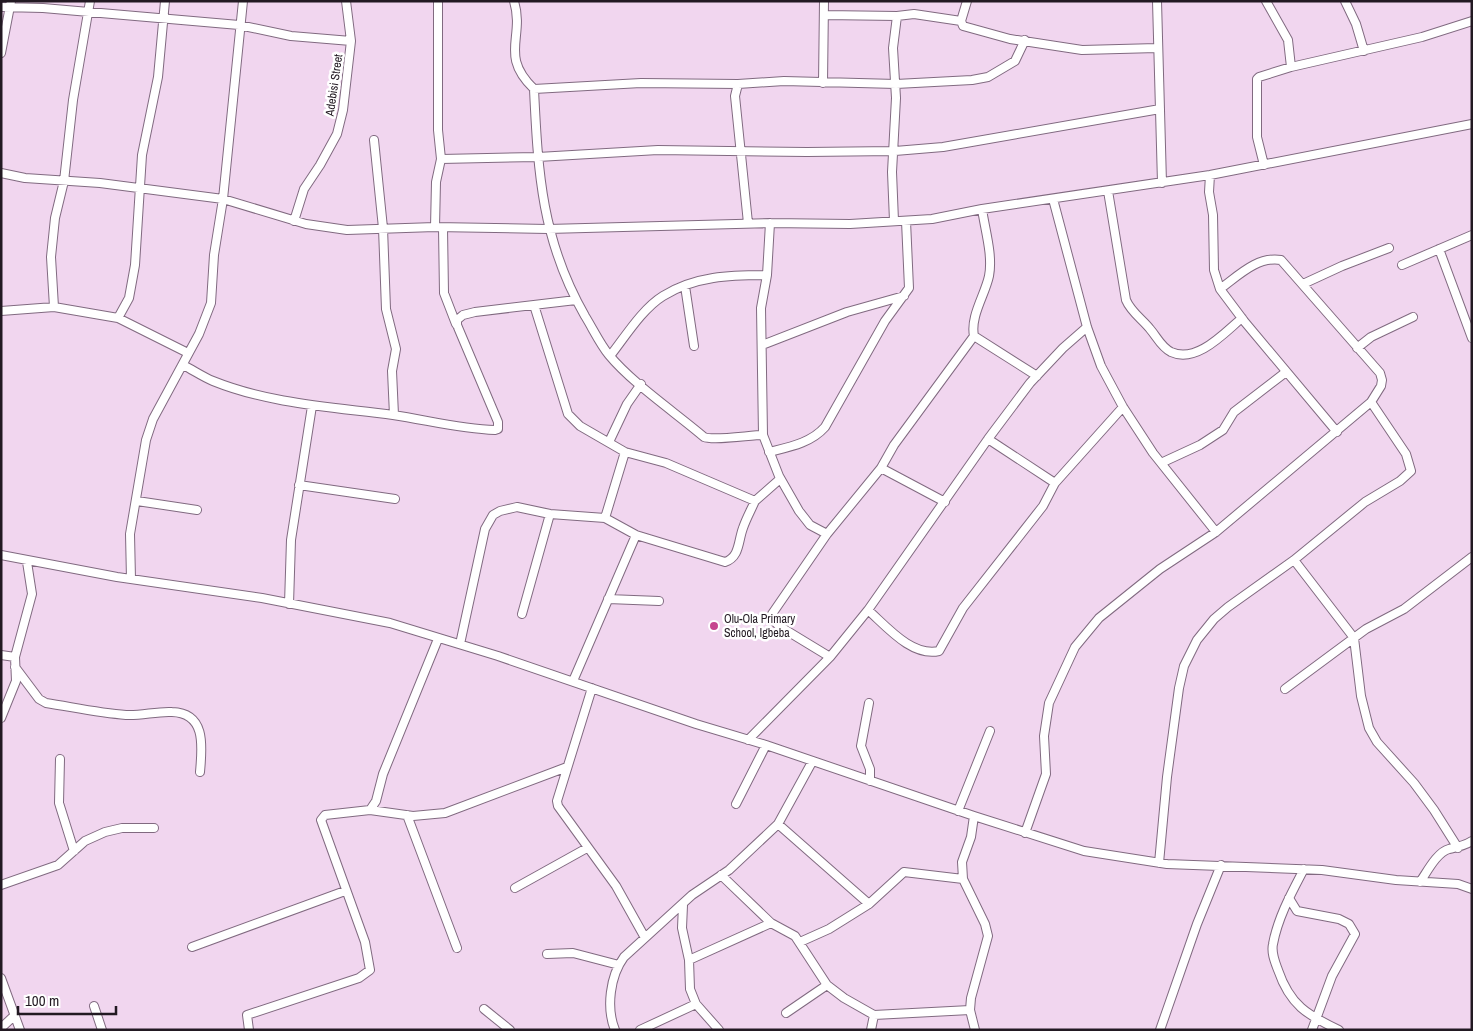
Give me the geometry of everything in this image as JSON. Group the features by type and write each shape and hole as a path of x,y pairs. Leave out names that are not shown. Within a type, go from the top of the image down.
{"street":[{"path":"54,307 51,257 55,218 64,181 80,52 90,1"},
{"path":"118,318 129,298 135,265 142,188 142,154 158,77 165,1"},
{"path":"131,579 130,534 145,449 153,418 199,334 211,303 214,255 223,199 239,25 243,1"},
{"name":"Adebisi Street","path":"294,220 304,189 337,134 343,110 351,41 346,1"},
{"path":"183,364 212,380 232,387 312,406 394,415 463,428 498,429 482,381 444,293 436,182 441,159 438,130 438,1"},
{"path":"514,1 516,13 515,59 521,76 534,90 538,157 548,229 558,260 576,300 610,356 709,440 763,435"},
{"path":"823,83 824,1"},
{"path":"960,21 967,1"},
{"path":"1156,1 1162,183"},
{"path":"1266,1 1288,40 1291,67"},
{"path":"1345,1 1356,24 1364,51"},
{"path":"1,53 11,4"},
{"path":"1,7 11,4 162,20 239,25 291,36 351,41"},
{"path":"824,15 930,15 960,21 963,26 976,31 1010,39 1082,50 1157,48"},
{"path":"894,221 892,172 895,151 896,84 893,48 897,16"},
{"path":"1264,165 1257,137 1257,79 1291,67 1422,37 1472,21"},
{"path":"534,90 641,83 738,84 784,81 896,84 972,80 988,77 1015,61 1025,40"},
{"path":"738,84 735,96 748,223"},
{"path":"441,159 538,157 658,150 895,151 952,145 1160,109"},
{"path":"1,173 25,178 142,188 223,199 294,220 347,230 383,228 548,229 748,223 850,224 932,218 982,209 1108,192 1264,165 1472,124"},
{"path":"374,140 383,228 386,309 396,348 392,371 394,415"},
{"path":"1210,175 1209,192 1213,216 1214,270 1220,289 1337,432"},
{"path":"1108,192 1126,300 1129,308 1164,346 1179,354 1199,350 1211,344 1242,318"},
{"path":"1053,199 1095,351 1123,407 1161,463 1216,532"},
{"path":"982,209 990,265 986,288 972,328 974,336 1037,376"},
{"path":"769,452 809,440 817,436 825,427 885,321 909,288 906,221"},
{"path":"770,223 767,275 761,308 763,435 780,479 799,511 810,525 827,534"},
{"path":"1402,265 1472,235"},
{"path":"1304,284 1342,266 1389,248"},
{"path":"1439,249 1472,338"},
{"path":"1025,833 1046,774 1044,736 1049,703 1075,647 1099,618 1143,582 1216,532 1254,502 1317,445 1337,432 1354,414 1371,402 1378,393 1382,380 1380,373 1281,260 1270,259 1254,264 1220,289"},
{"path":"610,356 652,305 662,296 712,277 767,275"},
{"path":"685,286 694,346"},
{"path":"762,345 847,312 904,296"},
{"path":"457,325 457,320 463,315 576,300"},
{"path":"534,305 568,414 580,426 625,452 666,463 755,501"},
{"path":"1,311 54,307 118,318 188,353"},
{"path":"1357,348 1371,337 1413,317"},
{"path":"748,740 830,657 868,610 988,439 1037,376 1063,348 1088,327"},
{"path":"830,657 778,626 772,619 775,610 827,534 881,468 894,445 974,336"},
{"path":"1161,463 1200,445 1223,430 1234,412 1286,372"},
{"path":"609,442 628,404 641,384"},
{"path":"1159,863 1167,777 1178,695 1184,666 1189,654 1214,619 1294,560 1365,502 1400,481 1410,471 1406,454 1371,402"},
{"path":"289,604 291,540 312,406"},
{"path":"868,610 913,647 928,653 939,651 963,608 1043,506 1055,483 1123,407"},
{"path":"988,439 1055,483"},
{"path":"605,518 625,452"},
{"path":"881,468 945,502"},
{"path":"460,644 480,546 489,520 500,511 517,507 550,514 605,518 636,534 725,562 730,560 736,553 742,529 755,501 780,479"},
{"path":"299,485 395,499"},
{"path":"137,501 198,510"},
{"path":"522,614 550,514"},
{"path":"573,680 636,534"},
{"path":"1,555 27,562 322,608 390,623 573,680 958,811 1084,851 1159,863 1304,869 1420,882 1458,884 1472,889"},
{"path":"1285,689 1354,638 1404,608 1472,557"},
{"path":"1294,560 1354,638 1361,696 1369,728 1377,742 1434,810 1458,848"},
{"path":"1,718 16,681 15,657 32,594 27,562"},
{"path":"608,599 659,601"},
{"path":"370,810 376,801 383,774 438,639"},
{"path":"1,655 15,657"},
{"path":"15,667 39,699 46,703 127,715 174,712 183,714 199,728 203,742 200,772"},
{"path":"592,688 582,715 557,801 558,806 616,886 644,936"},
{"path":"869,703 861,746 870,769 870,780"},
{"path":"958,811 990,731"},
{"path":"736,804 766,745"},
{"path":"60,759 59,803 74,851"},
{"path":"615,1030 609,1008 619,965 644,936 683,905 692,895 721,875 778,824 812,762"},
{"path":"249,1030 247,1015 360,978 370,970 365,942 345,891 322,817 330,814 370,810 408,815 444,813 567,767"},
{"path":"408,815 457,948"},
{"path":"974,816 971,837 962,862 963,879 985,924 988,936 971,998 970,1010 975,1030"},
{"path":"778,824 868,904"},
{"path":"1,885 58,865 85,841 122,828 154,828"},
{"path":"1420,882 1440,856 1448,849 1458,848 1472,841"},
{"path":"515,888 587,848"},
{"path":"1160,1030 1197,924 1221,865"},
{"path":"1304,869 1290,898 1272,945 1273,957 1292,998 1317,1020 1339,1030"},
{"path":"800,942 829,929 868,904 904,872 963,879"},
{"path":"721,875 771,923 795,936 827,985 874,1016 970,1010"},
{"path":"192,946 345,891"},
{"path":"1290,898 1297,911 1339,919 1349,924 1356,934 1332,976 1312,1030"},
{"path":"683,905 682,928 689,960 690,989 696,1004 719,1030"},
{"path":"689,960 771,923"},
{"path":"548,954 573,952 619,965"},
{"path":"1,978 20,1030"},
{"path":"786,1013 827,985"},
{"path":"640,1030 696,1004"},
{"path":"94,1006 102,1030"},
{"path":"484,1009 510,1030"},
{"path":"1,1028 15,1015"},
{"path":"871,1030 874,1016"}],"place":[{"name":"Olu-Ola Primary School, Igbeba","path":"714,626"}]}
